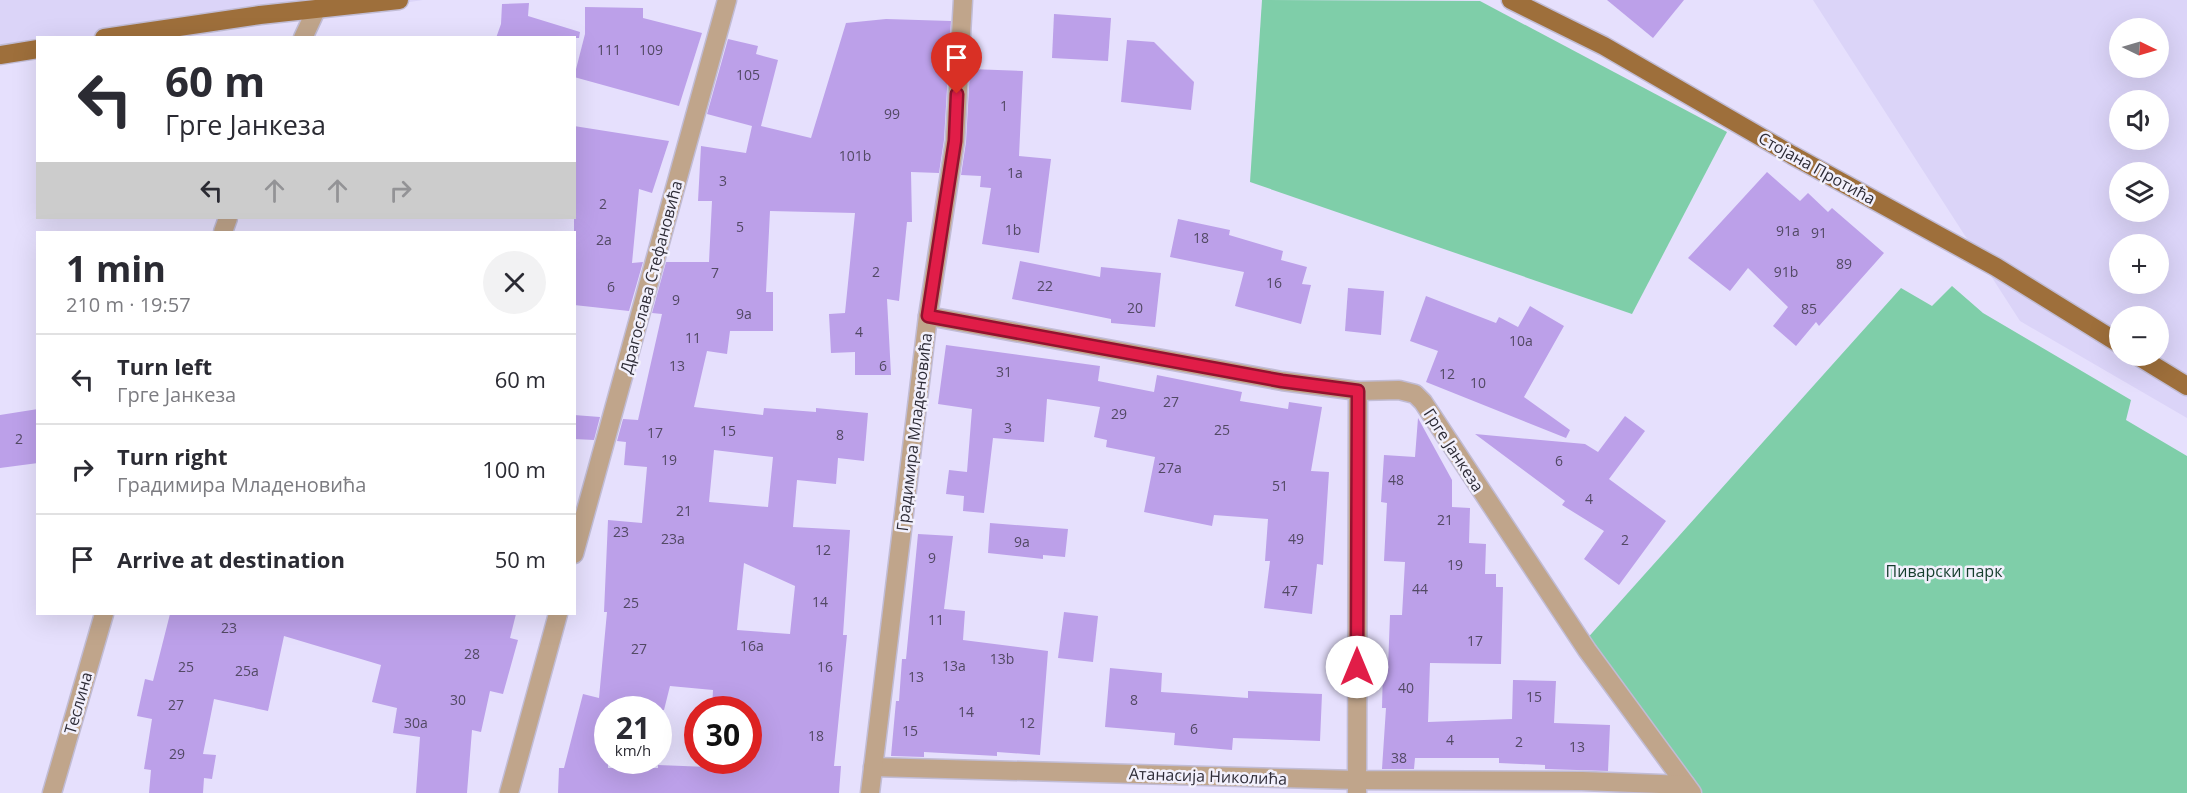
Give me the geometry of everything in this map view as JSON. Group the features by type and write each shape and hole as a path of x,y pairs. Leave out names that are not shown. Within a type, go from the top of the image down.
{"main road":[{"path":"118,36 260,15 399,0"},
{"name":"Стојана Протића","path":"1511,0 1604,46 1792,155 1996,267 2109,337"},
{"path":"0,56 36,49"},
{"path":"2154,366 2187,386"}],"street":[{"name":"Драгослава Стефановића","path":"576,547 727,0"},
{"name":"Градимира Младеновића","path":"870,793 928,316 955,141 963,0"},
{"path":"304,36 316,10"},
{"name":"Грге Јанкеза","path":"928,316 1282,381 1358,391 1399,390 1414,394 1423,402 1587,650 1689,789"},
{"path":"1357,787 1358,391"},
{"name":"Теслина","path":"52,793 104,615"},
{"path":"509,793 558,615"},
{"name":"Атанасија Николића","path":"873,767 1357,787 1582,781 1689,789"}],"shaded area":[{"path":"0,0 423,0 183,36 36,36 36,59 0,64"},
{"path":"1813,0 2187,0 2187,418 2020,321"}],"green space":[{"path":"1262,0 1480,1 1727,132 1632,314 1250,182"},
{"name":"Пиварски парк","path":"1952,286 1983,313 2131,400 2126,420 2187,456 2187,793 1691,793 1584,642 1901,288 1932,306"}],"building":[{"path":"1607,0 1684,0 1653,38"},
{"path":"529,3 528,16 580,32 579,38 576,36 497,36 501,24 502,4"},
{"path":"585,7 643,8 643,18 702,33 679,106 576,78 585,34"},
{"path":"1054,14 1111,18 1108,61 1052,58"},
{"path":"886,19 951,21 944,140 939,173 911,172 912,222 907,222 899,301 887,299 891,375 855,375 855,352 831,353 829,314 845,313 855,213 770,211 766,292 773,292 773,331 730,331 727,354 707,351 694,407 763,415 764,408 816,412 816,408 868,413 864,461 838,458 836,484 797,480 793,527 850,530 843,635 847,635 834,766 841,766 839,793 558,793 559,768 564,768 583,694 594,697 594,774 672,774 672,766 684,766 684,774 762,774 762,696 713,696 713,690 670,686 668,696 599,696 607,612 604,612 608,520 642,523 647,467 624,465 626,442 617,441 623,419 638,420 662,314 652,313 666,262 709,262 712,201 698,201 701,146 746,153 752,126 707,114 728,39 758,46 756,54 778,60 761,126 811,138 846,23","holes":["714,450 773,457 768,507 709,502","744,563 795,586 790,634 737,630"]},
{"path":"1127,40 1154,42 1194,82 1191,110 1121,102"},
{"path":"970,69 1023,71 1019,156 1051,159 1039,253 982,244 991,188 980,187 981,176 961,175 966,142"},
{"path":"576,126 669,141 652,193 639,189 632,263 643,262 629,311 576,305 576,231 574,231"},
{"path":"1767,172 1800,201 1808,193 1828,212 1832,208 1884,253 1819,326 1816,322 1796,346 1773,326 1788,307 1748,268 1730,291 1688,258"},
{"path":"1178,219 1230,230 1229,235 1283,251 1281,260 1307,267 1302,284 1311,285 1301,324 1235,306 1244,272 1170,257"},
{"path":"1020,261 1100,277 1101,267 1161,273 1155,327 1111,323 1111,319 1012,299"},
{"path":"1348,288 1384,291 1381,335 1345,331"},
{"path":"1426,296 1496,323 1499,317 1518,327 1530,306 1564,326 1524,397 1570,430 1566,438 1426,382 1438,351 1410,341"},
{"path":"946,345 1100,366 1098,381 1154,392 1157,375 1242,392 1240,401 1288,409 1289,402 1322,407 1311,471 1329,472 1323,565 1317,564 1312,614 1264,608 1270,561 1265,561 1268,519 1214,515 1212,526 1144,512 1155,457 1106,447 1107,440 1094,437 1100,407 1047,399 1044,442 993,438 984,513 963,511 964,496 946,494 949,470 967,472 972,409 938,404"},
{"path":"36,409 36,463 0,468 0,415"},
{"path":"576,415 600,417 594,440 576,439"},
{"path":"1625,416 1645,431 1609,479 1666,521 1619,585 1584,559 1604,531 1562,505 1565,501 1475,434 1585,444 1598,452"},
{"path":"1418,418 1452,480 1452,507 1470,508 1469,543 1486,544 1485,574 1496,574 1496,587 1503,587 1501,664 1430,663 1428,722 1512,719 1513,680 1556,681 1554,723 1610,725 1608,771 1545,769 1545,765 1499,763 1499,758 1415,758 1414,769 1382,769 1386,708 1382,708 1383,668 1388,668 1390,615 1402,615 1405,562 1384,561 1387,503 1381,502 1384,455 1415,457"},
{"path":"990,523 1068,529 1065,557 1043,555 1043,559 988,553"},
{"path":"918,534 953,536 944,609 965,611 963,640 1048,651 1040,755 997,752 997,756 924,752 924,757 891,756 902,659 906,659"},
{"path":"1064,612 1098,616 1093,662 1058,658"},
{"path":"170,615 516,615 510,638 518,640 503,694 490,691 481,732 472,730 467,793 416,793 420,737 393,733 397,708 372,702 381,665 284,636 268,711 214,699 203,754 216,755 212,779 204,778 203,793 149,793 151,770 144,769 152,719 137,716 145,679 153,681"},
{"path":"1110,668 1162,673 1161,692 1248,698 1248,691 1322,694 1320,741 1233,738 1232,750 1174,745 1175,733 1105,727"}],"route":[{"path":"957,94 955,141 928,316 1282,381 1358,391 1357,667"}]}
